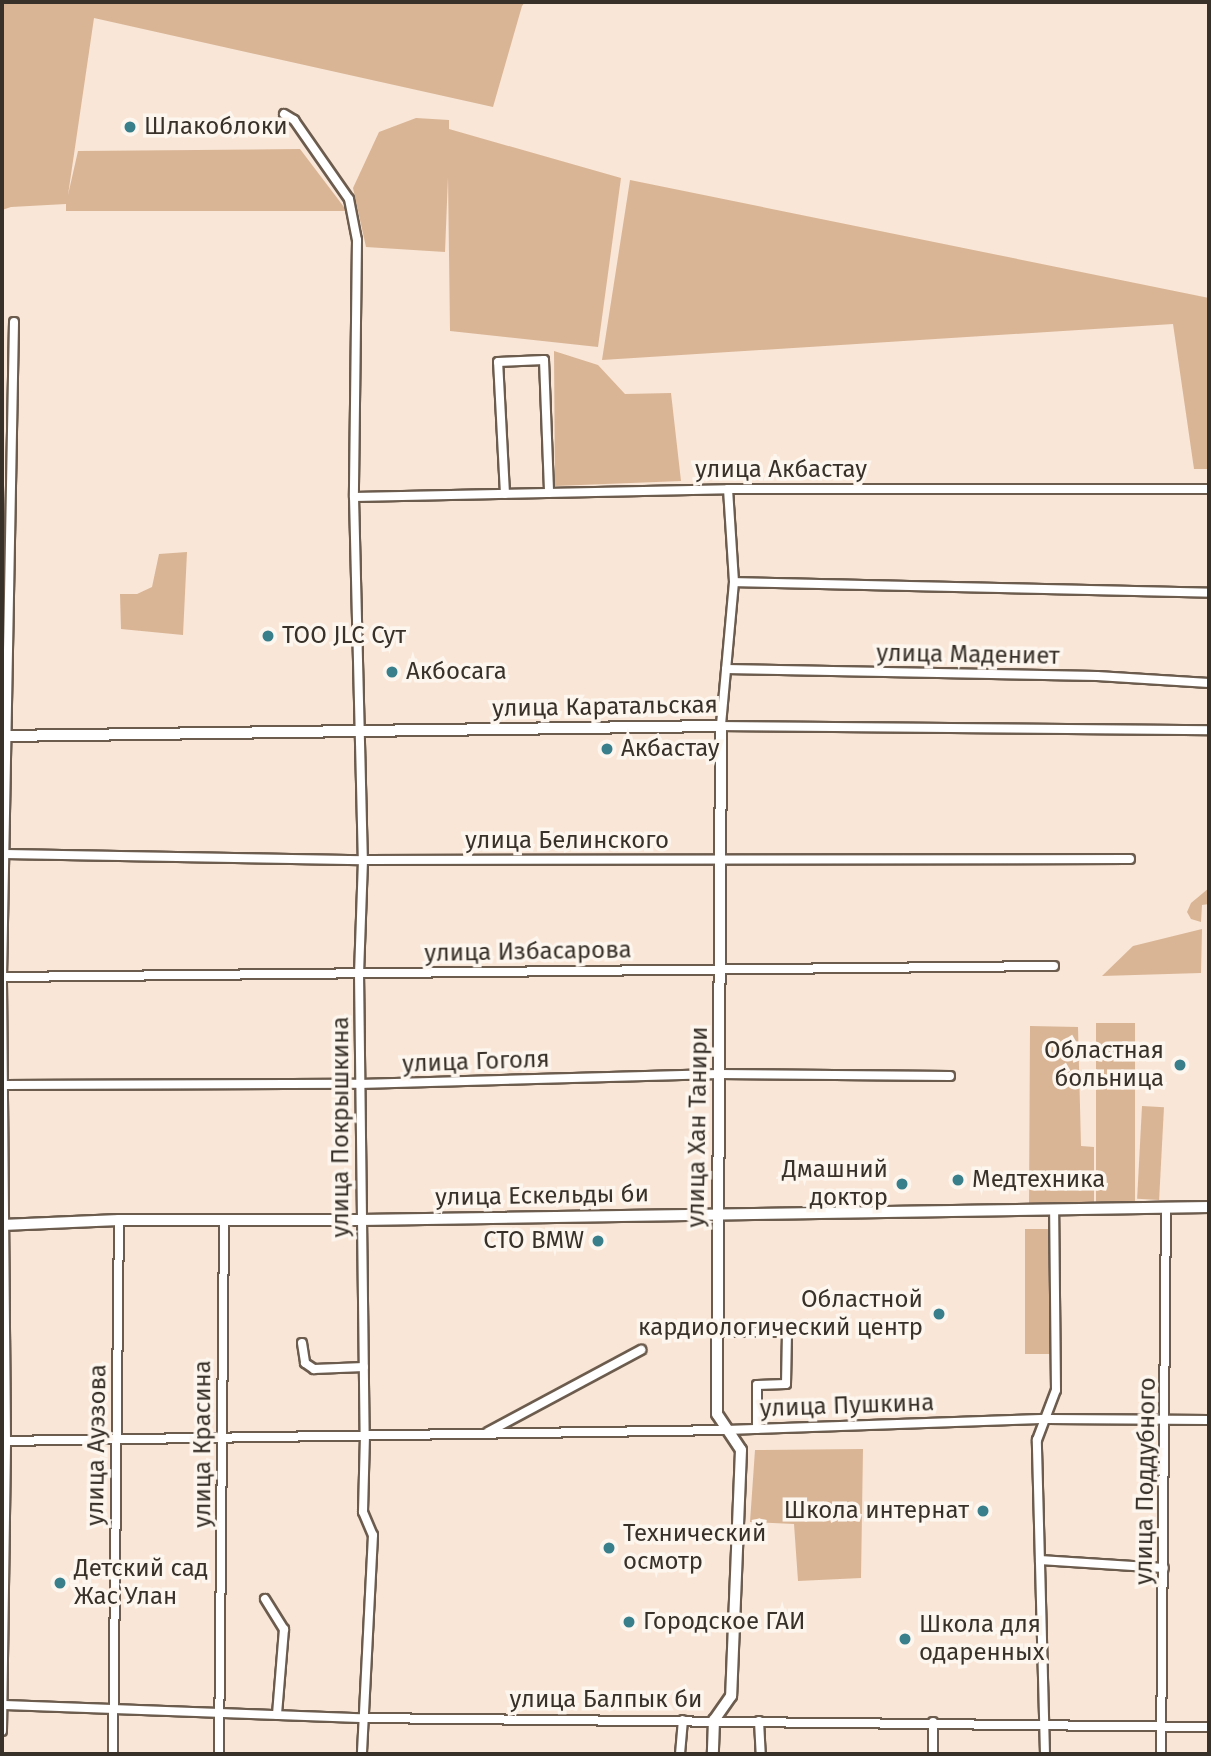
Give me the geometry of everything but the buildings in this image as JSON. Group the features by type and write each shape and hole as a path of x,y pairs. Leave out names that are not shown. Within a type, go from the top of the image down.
{"street":[{"name":"улица Покрышкина","path":"284,114 294,120 349,199 357,240 354,497 363,860 359,973 360,1220 365,1435 363,1512 373,1535 362,1754"},
{"path":"2,1731 2,977 6,531 14,322"},
{"path":"2,334 14,334"},
{"path":"505,494 498,362 544,360 549,492"},
{"name":"улица Акбастау","path":"354,497 728,489 1209,489"},
{"name":"улица Хан Танири","path":"713,1754 714,1720 731,1696 741,1450 717,1414 721,726 734,582 728,489"},
{"path":"734,582 1209,593"},
{"name":"улица Мадениет","path":"726,669 1097,676 1209,684"},
{"name":"улица Каратальская","path":"5,736 721,726 1209,730"},
{"name":"улица Белинского","path":"5,854 363,860 1130,859"},
{"name":"улица Избасарова","path":"2,977 1054,966"},
{"name":"улица Гоголя","path":"3,1085 359,1084 719,1074 950,1076"},
{"name":"улица Ескельды би","path":"3,1225 119,1220 360,1220 1209,1207"},
{"name":"улица Поддубного","path":"1161,1754 1166,1208"},
{"path":"1045,1754 1037,1440 1048,1419 1056,1390 1055,1209"},
{"name":"улица Красина","path":"219,1754 224,1219"},
{"name":"улица Ауэзова","path":"113,1754 119,1220"},
{"path":"717,1332 787,1332 786,1384 757,1385 757,1429"},
{"path":"302,1343 305,1363 314,1368 364,1367"},
{"name":"улица Пушкина","path":"486,1433 641,1350"},
{"name":"улица Пушкина","path":"4,1441 726,1430 1048,1419 1209,1420"},
{"path":"1040,1560 1164,1568"},
{"path":"265,1599 284,1629 277,1715"},
{"name":"улица Балпык би","path":"2,1705 363,1718 1044,1723 1209,1727"},
{"path":"680,1754 683,1720"},
{"path":"759,1721 761,1754"},
{"path":"933,1723 933,1754"}],"shaded area":[{"path":"2,2 525,2 493,107 94,18 68,195 78,151 300,149 347,211 66,211 66,204 11,207 2,210"},
{"path":"416,118 449,120 449,129 621,178 598,347 450,331 448,177 445,252 366,247 353,188 379,132"},
{"path":"630,180 1209,298 1209,469 1194,469 1173,324 602,360"},
{"path":"554,351 598,365 625,394 671,393 681,481 555,486"},
{"path":"187,552 183,635 121,629 120,594 137,594 152,587 159,554"},
{"path":"1209,888 1209,904 1202,905 1201,922 1191,919 1187,912 1191,903"},
{"path":"1202,929 1201,973 1102,976 1133,946"},
{"path":"1096,1023 1135,1023 1135,1205 1096,1205"},
{"path":"1030,1026 1078,1027 1081,1146 1094,1147 1094,1206 1029,1206"},
{"path":"1142,1106 1164,1107 1159,1200 1137,1199"},
{"path":"1025,1229 1050,1229 1050,1354 1025,1354"},
{"path":"863,1449 861,1578 798,1581 794,1524 750,1522 755,1450"}],"place":[{"name":"Шлакоблоки","path":"130,127"},
{"name":"ТОО JLC Сут","path":"268,636"},
{"name":"Акбосага","path":"392,672"},
{"name":"Акбастау","path":"607,749"},
{"name":"Областная больница","path":"1180,1065"},
{"name":"Медтехника","path":"958,1180"},
{"name":"Дмашний доктор","path":"902,1184"},
{"name":"СТО BMW","path":"598,1241"},
{"name":"Областной кардиологический центр","path":"939,1314"},
{"name":"Школа интернат","path":"983,1511"},
{"name":"Технический осмотр","path":"609,1548"},
{"name":"Детский сад Жас Улан","path":"60,1583"},
{"name":"Городское ГАИ","path":"629,1622"},
{"name":"Школа для одаренных","path":"905,1639"}]}
